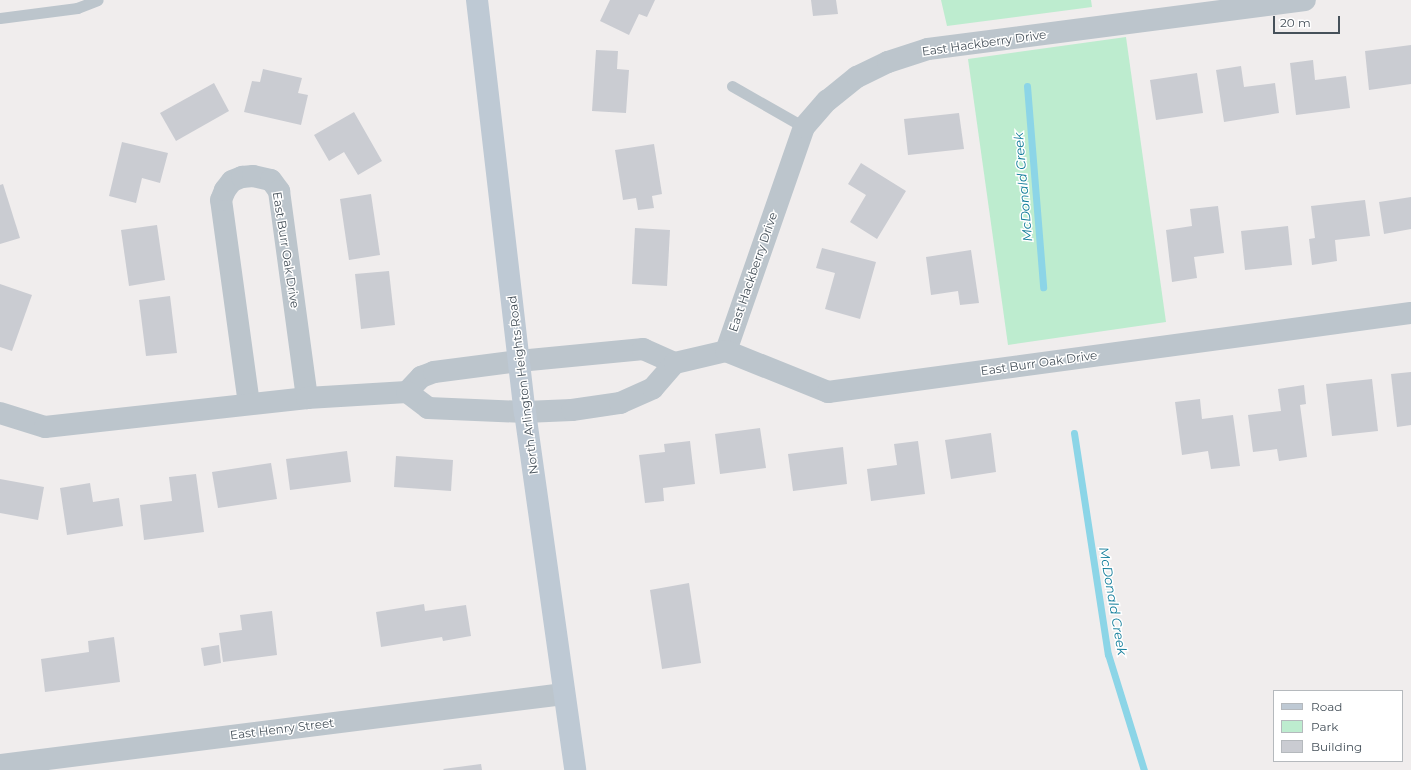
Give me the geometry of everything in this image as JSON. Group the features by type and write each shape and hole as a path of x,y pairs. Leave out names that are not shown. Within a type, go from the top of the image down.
{"main road":[{"name":"North Arlington Heights Road","path":"477,0 519,361 575,770"}],"street":[{"name":"East Hackberry Drive","path":"726,351 804,127 827,101 857,77 888,62 928,49 1305,0"},
{"name":"East Burr Oak Drive","path":"249,404 221,200 225,190 232,181 242,177 253,176 271,180 279,191 307,398"},
{"name":"East Burr Oak Drive","path":"726,351 828,392 1411,313"},
{"path":"407,392 421,377 434,372 519,361 643,349 675,363"},
{"path":"0,413 45,427 307,398 407,392 428,408 526,412 572,410 620,403 653,388 675,363 726,351"},
{"name":"East Henry Street","path":"0,765 564,694"}],"lane":[{"path":"0,18 77,8 98,0"},
{"path":"732,86 804,127"}],"green space":[{"path":"941,0 1091,0 1092,7 947,26"},
{"path":"1126,37 1166,322 1008,345 968,59"}],"building":[{"path":"610,0 655,0 647,17 639,14 629,35 600,21"},
{"path":"811,0 836,0 838,14 813,16"},
{"path":"1411,45 1411,84 1369,90 1365,51"},
{"path":"596,50 618,51 617,69 629,70 626,113 592,111"},
{"path":"1313,60 1315,80 1346,76 1350,108 1296,115 1290,63"},
{"path":"1241,66 1244,87 1275,83 1279,113 1224,122 1216,70"},
{"path":"263,69 302,78 298,93 308,95 301,125 244,112 252,81 260,82"},
{"path":"1197,73 1203,113 1156,120 1150,80"},
{"path":"214,83 229,111 176,141 160,113"},
{"path":"354,112 382,161 358,175 344,152 329,161 314,135"},
{"path":"959,113 964,149 908,155 904,119"},
{"path":"122,142 168,153 160,183 142,178 136,203 109,196"},
{"path":"654,144 662,194 652,196 654,208 638,210 636,198 623,200 615,150"},
{"path":"861,163 906,191 877,239 850,222 866,195 848,184"},
{"path":"3,184 20,238 0,244 0,185"},
{"path":"371,194 380,255 349,260 340,199"},
{"path":"1411,197 1411,229 1384,234 1379,202"},
{"path":"1365,200 1370,236 1335,240 1337,261 1312,265 1309,239 1315,238 1311,206"},
{"path":"1218,206 1224,253 1194,257 1197,278 1172,282 1166,230 1192,226 1190,209"},
{"path":"157,225 165,280 129,286 121,230"},
{"path":"1288,226 1292,265 1245,270 1241,231"},
{"path":"635,228 670,230 667,286 632,284"},
{"path":"822,248 876,262 860,319 825,309 835,273 816,268"},
{"path":"971,250 979,303 960,305 958,291 931,295 926,257"},
{"path":"389,271 395,325 361,329 355,274"},
{"path":"0,284 32,295 12,351 0,347"},
{"path":"170,296 177,353 146,356 139,300"},
{"path":"1411,372 1411,425 1397,427 1391,374"},
{"path":"1372,379 1378,431 1332,436 1326,384"},
{"path":"1304,385 1306,404 1300,405 1307,457 1279,461 1277,449 1253,452 1248,415 1281,411 1278,389"},
{"path":"1200,399 1202,419 1233,415 1240,466 1211,469 1208,451 1182,455 1175,402"},
{"path":"760,428 766,468 720,474 715,434"},
{"path":"991,433 996,472 951,479 945,440"},
{"path":"690,441 695,484 663,488 664,501 645,503 639,455 665,452 664,444"},
{"path":"918,441 925,494 871,501 867,469 897,465 894,444"},
{"path":"843,447 847,484 793,491 788,454"},
{"path":"347,451 351,482 290,490 286,459"},
{"path":"396,456 453,460 451,491 394,487"},
{"path":"271,463 277,499 218,508 212,472"},
{"path":"196,474 204,532 144,540 140,505 172,501 169,477"},
{"path":"0,479 44,487 38,520 0,513"},
{"path":"90,483 93,502 119,498 123,526 67,535 60,488"},
{"path":"689,583 701,663 662,669 650,590"},
{"path":"424,604 425,611 466,605 471,636 443,641 442,637 381,647 376,612"},
{"path":"272,611 277,655 223,662 219,633 242,630 240,615"},
{"path":"114,637 120,682 45,692 41,659 89,652 88,641"},
{"path":"219,645 221,663 204,666 201,648"},
{"path":"481,764 482,770 443,769"}],"waterway":[{"name":"McDonald Creek","path":"1027,86 1043,287"},
{"name":"McDonald Creek","path":"1074,433 1108,654 1144,770"}]}
